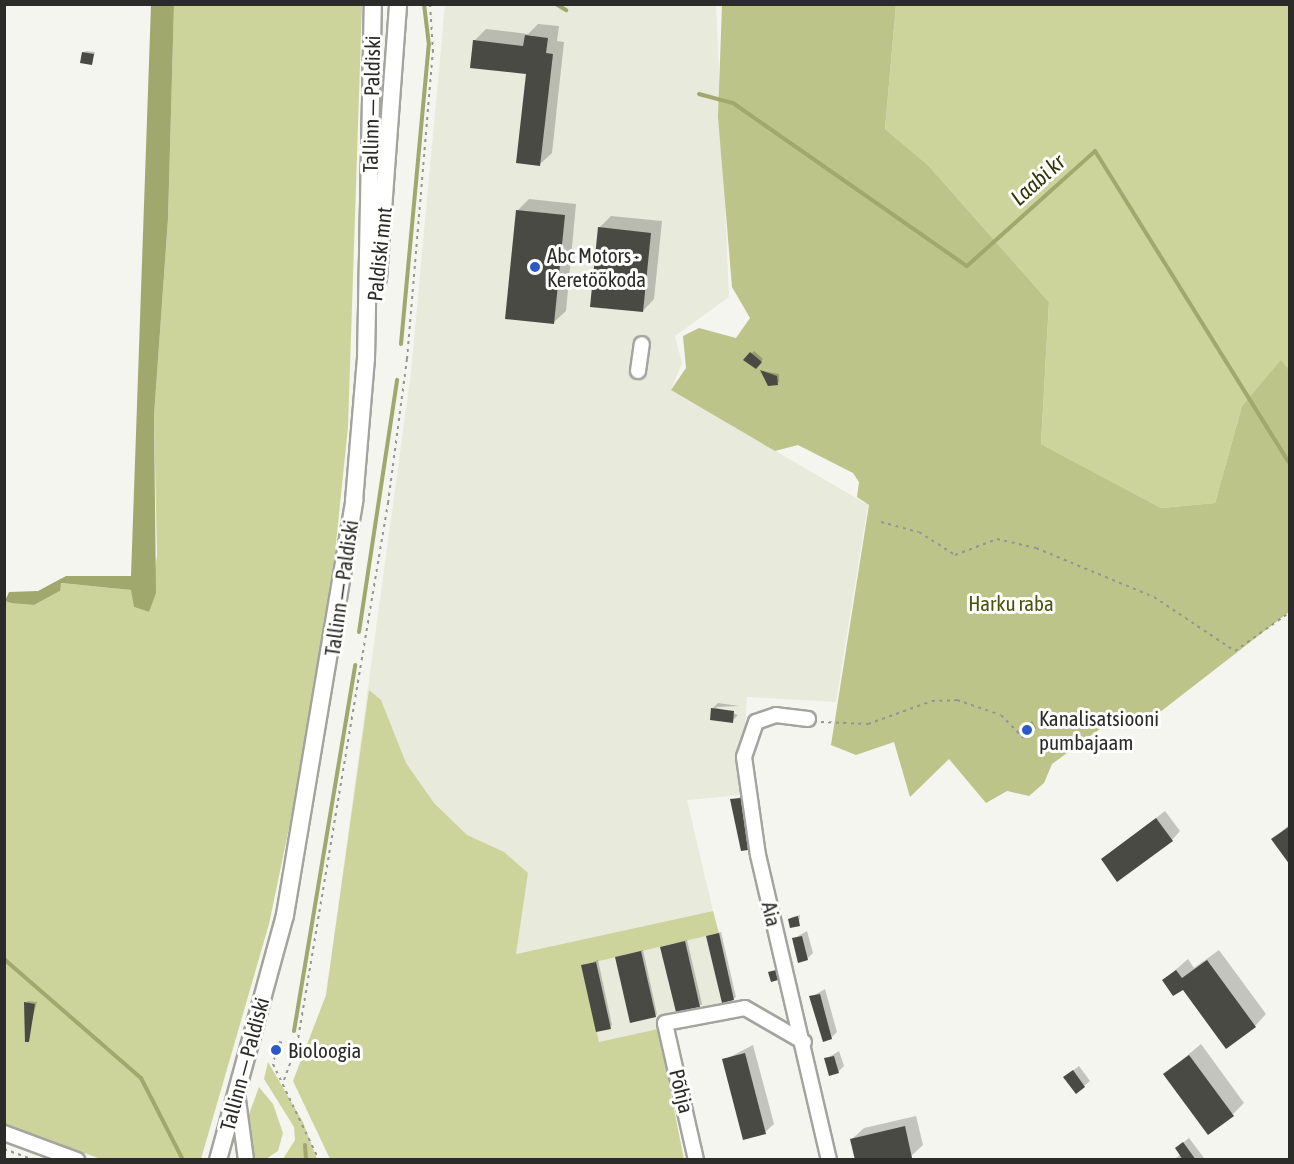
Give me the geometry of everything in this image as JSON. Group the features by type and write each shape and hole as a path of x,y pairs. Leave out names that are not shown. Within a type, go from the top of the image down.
{"main road":[{"name":"Tallinn — Paldiski","path":"218,1160 238,1090 301,832 354,501 366,359 373,4"},
{"name":"Paldiski mnt","path":"366,359 380,269 398,4"}],"street":[{"path":"638,371 642,344"},
{"name":"Aia","path":"808,719 764,717 749,731 744,747 758,855 804,1042 829,1160"},
{"name":"Põhja","path":"696,1160 665,1023 745,1008 804,1042"},
{"path":"238,1090 246,1160"},
{"path":"4,1133 77,1160"}],"path":[{"path":"284,1080 297,1045 407,359 433,52 430,4"},
{"path":"881,522 919,532 955,555 996,539 1036,548 1154,597 1234,651 1290,612"},
{"path":"808,719 842,726 868,724 932,701 957,700 1001,715 1023,738"},
{"path":"297,1045 278,1042 273,1065 284,1080 319,1160"},
{"path":"4,1149 34,1160"}],"shaded area":[{"path":"151,5 174,5 168,219 154,416 156,593 149,612 134,607 131,590 61,583 60,591 34,605 12,603 5,601 9,592 38,591 66,576 131,576"},
{"path":"174,5 362,5 348,427 335,553 294,804 269,924 201,1159 101,1159 5,1125 5,601 34,605 60,591 60,583 132,590 134,607 149,612 157,555 154,416 168,219"},
{"path":"445,5 716,5 729,297 675,336 682,363 671,390 868,505 836,702 747,697 740,795 687,800 713,911 326,995 411,372"},
{"path":"896,5 1289,5 1289,370 1281,361 1242,406 1215,503 1161,508 1041,444 1049,302 928,165 885,129"},
{"path":"369,690 381,700 406,763 434,803 467,835 504,852 528,873 516,954 713,911 719,933 582,965 599,1042 658,1029 684,1159 330,1159 293,1081 326,995"},
{"path":"719,933 734,1000 656,1017 658,1029 599,1043 581,965"},
{"path":"268,1062 303,1122 317,1159 283,1159 295,1140 294,1127 264,1079"},
{"path":"259,1087 273,1104 283,1133 278,1151 266,1159 253,1159 245,1125"}],"green space":[{"name":"Harku raba","path":"722,5 896,5 885,129 928,165 1049,302 1041,444 1161,508 1215,503 1242,406 1281,360 1289,370 1289,612 1142,726 1104,726 1052,764 1044,783 1029,796 1007,791 986,803 949,759 910,797 894,742 856,755 831,745 869,505 857,497 859,482 853,473 798,445 775,451 671,390 686,368 683,336 699,328 736,338 750,318 732,287 718,117"}],"building":[{"path":"525,35 548,38 546,53 553,54 540,166 516,163 526,74 470,68 473,40 523,46"},
{"path":"82,52 94,54 92,65 80,63"},
{"name":"Abc Motors - Keretöökoda","path":"516,210 565,215 554,324 505,319"},
{"path":"598,227 651,233 643,312 590,307"},
{"path":"750,352 762,362 756,369 743,360"},
{"path":"760,370 777,376 778,385 768,386"},
{"path":"711,708 734,711 733,723 710,720"},
{"name":"Kanalisatsiooni pumbajaam","path":"1029,723 1035,732 1026,737 1020,728"},
{"path":"741,798 748,850 741,851 730,799"},
{"path":"1156,818 1173,841 1117,882 1101,859"},
{"path":"1290,826 1290,865 1271,839"},
{"path":"798,916 800,926 790,928 788,919"},
{"path":"719,933 734,1000 722,1003 706,936"},
{"path":"802,936 808,960 798,963 792,938"},
{"path":"685,941 700,1007 676,1012 660,947"},
{"path":"641,951 656,1017 630,1023 615,957"},
{"path":"1207,960 1256,1027 1226,1049 1183,990 1173,996 1162,980 1176,970 1182,978"},
{"path":"596,962 611,1029 596,1032 581,965"},
{"path":"776,970 778,980 771,982 768,972"},
{"path":"820,994 832,1039 823,1042 809,996"},
{"path":"24,1002 35,1004 29,1042 25,1042"},
{"path":"745,1053 766,1134 743,1140 722,1059"},
{"path":"1189,1055 1234,1116 1208,1135 1163,1074"},
{"path":"834,1056 839,1073 829,1076 824,1058"},
{"path":"1073,1070 1085,1087 1076,1094 1063,1077"},
{"path":"905,1126 912,1158 855,1160 850,1139"},
{"path":"1183,1142 1196,1160 1183,1160 1175,1148"}],"waterway":[{"path":"401,344 429,45 424,4"},
{"path":"556,4 566,10"},
{"name":"Laabi kr","path":"699,94 733,103 967,266 1095,151 1290,464"},
{"path":"359,632 397,380"},
{"path":"294,1031 355,665"},
{"path":"4,959 141,1078 183,1160"},
{"path":"305,1145 306,1160"}],"place":[{"name":"Abc Motors - Keretöökoda","path":"535,267"},
{"name":"Kanalisatsiooni pumbajaam","path":"1027,730"},
{"name":"Bioloogia","path":"276,1050"}]}
